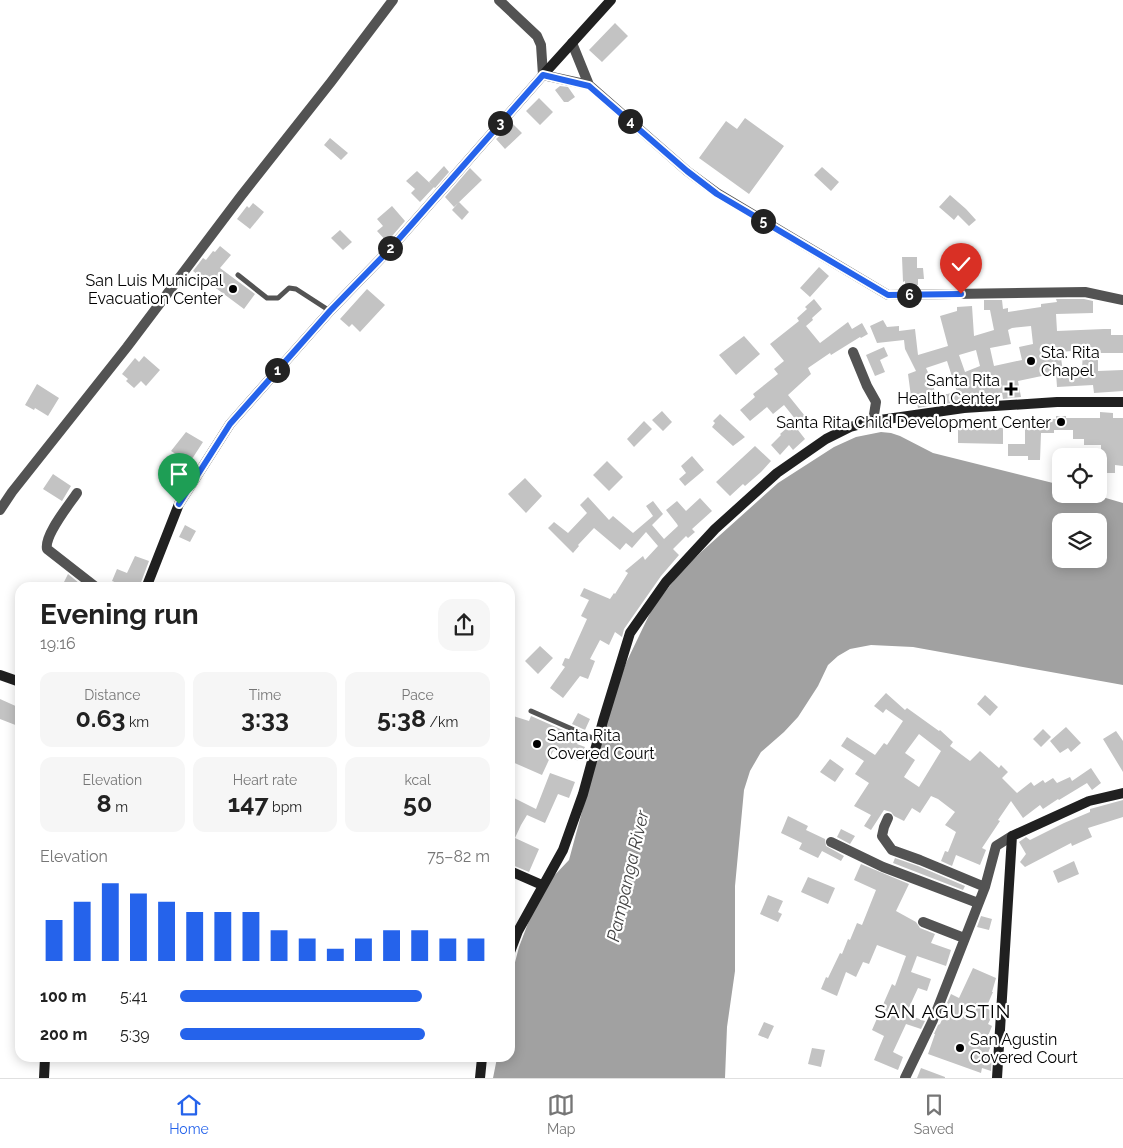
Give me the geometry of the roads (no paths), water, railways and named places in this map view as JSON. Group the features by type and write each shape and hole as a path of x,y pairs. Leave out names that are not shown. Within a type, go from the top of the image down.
{"street":[{"path":"0,510 393,0"},
{"path":"499,0 536,36 541,45 543,75"},
{"path":"148,582 179,504 230,424 330,311 391,248 611,0"},
{"path":"572,43 589,86"},
{"path":"543,75 589,86 687,171 717,194 888,295 1085,292 1123,300"},
{"path":"853,352 876,402 873,421"},
{"path":"515,939 542,885 563,850 583,794 597,740 630,633 666,582 715,529 777,473 826,439 850,427 873,421 964,408 1057,402 1123,402"},
{"path":"77,493 55,525 46,544 47,549 89,582"},
{"path":"0,675 15,680"},
{"path":"905,1078 933,1020 985,887 996,846 1012,836 1089,801 1123,793"},
{"path":"888,818 882,836 885,843 892,850 985,887"},
{"path":"997,1078 1012,836"},
{"path":"831,842 883,867 978,903"},
{"path":"515,873 542,885"},
{"path":"923,922 964,938"},
{"path":"44,1062 44,1078"},
{"path":"480,1078 482,1062"}],"lane":[{"path":"238,275 267,298 275,299 289,288 296,289 330,311"},
{"path":"531,711 597,740"}],"water":[{"name":"Pampanga River","path":"881,432 900,436 933,453 1052,483 1052,503 1107,503 1107,498 1123,503 1123,685 913,647 871,645 850,649 838,656 828,665 818,686 798,717 761,752 750,771 744,790 735,886 735,971 727,1027 725,1078 493,1078 496,1062 515,1062 515,962 519,947 533,910 550,880 569,860 612,700 626,663 652,609 675,579 700,553 778,483 834,447 856,437"}],"place":[{"name":"San Luis Municipal Evacuation Center","path":"233,289"},
{"name":"Sta. Rita Chapel","path":"1031,361"},
{"name":"Santa Rita Health Center","path":"1011,389"},
{"name":"Santa Rita Child Development Center","path":"1061,422"},
{"name":"Santa Rita Covered Court","path":"537,744"},
{"name":"San Agustin Covered Court","path":"960,1048"}],"district":[{"name":"SAN AGUSTIN","path":"943,1011"}]}
